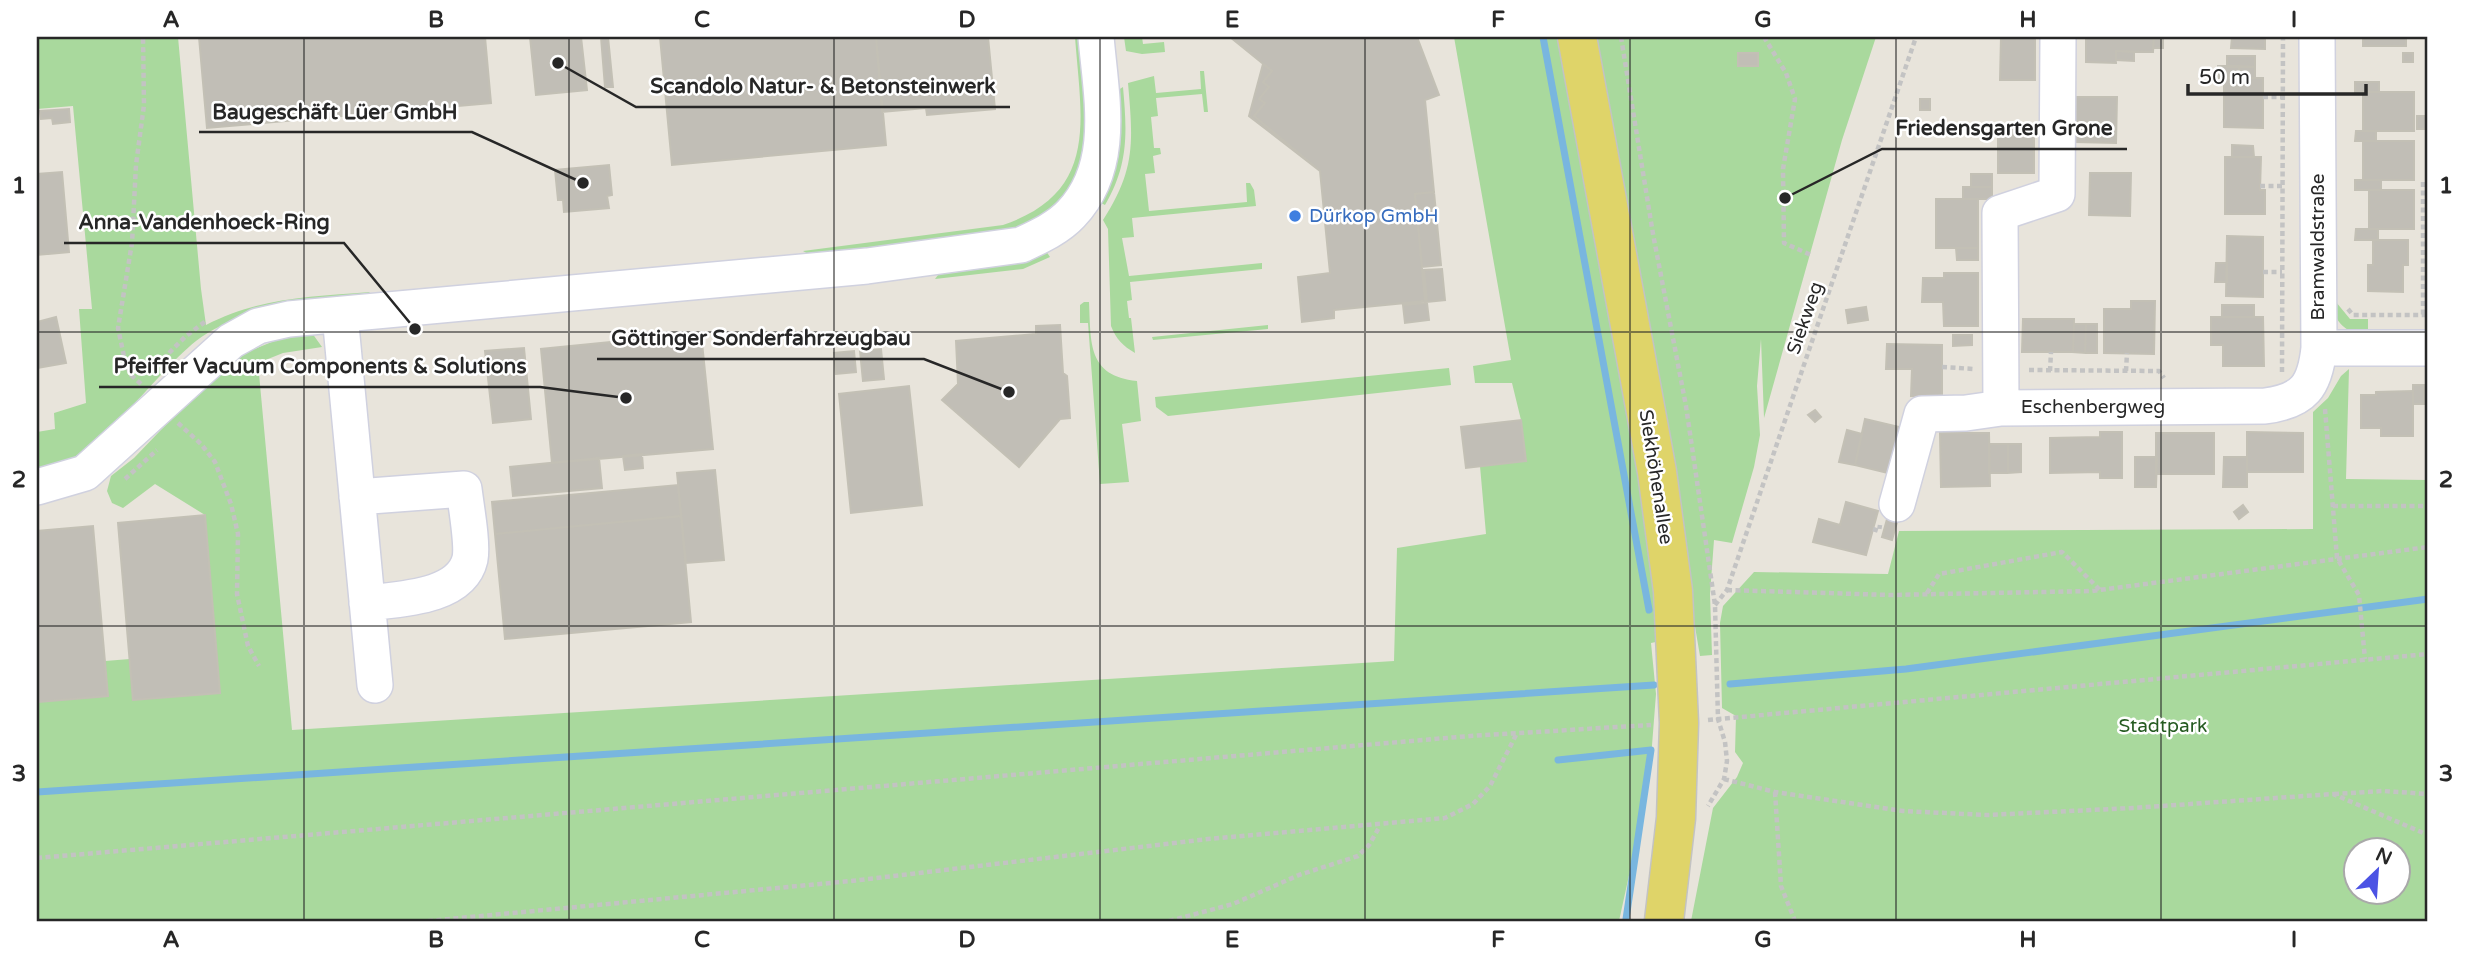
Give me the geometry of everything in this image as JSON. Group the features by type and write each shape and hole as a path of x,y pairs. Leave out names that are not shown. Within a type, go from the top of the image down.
{"main road":[{"name":"Siekhöhenallee","path":"1577,37 1657,472 1673,591 1678,663 1678,750 1676,818 1664,921"}],"street":[{"path":"37,487 85,473 231,341 258,326 289,319 853,268 1021,245 1044,234 1071,214 1090,186 1101,154 1104,121 1096,37"},
{"name":"Eschenbergweg","path":"2058,37 2057,194 2000,213 2001,408 2265,406 2297,395"},
{"name":"Bramwaldstraße","path":"2317,37 2319,348 2426,326"},
{"path":"340,315 375,684"},
{"path":"2297,395 2317,368 2319,348"},
{"path":"1897,504 1922,414 1966,413 2001,408"},
{"path":"357,497 464,489 471,556 467,568 452,584 424,596 368,603"}],"path":[{"path":"143,37 144,105 135,165 132,243 118,328 121,350 131,375 161,402 215,462 238,534 237,594 243,630 259,666"},
{"path":"1621,37 1653,234 1686,406 1715,605 1718,719 2428,653"},
{"path":"1764,37 1786,73 1795,99 1783,169 1784,243 1811,255"},
{"name":"Siekweg","path":"1715,605 1727,590 1916,37"},
{"path":"2283,37 2282,366 2297,395 2325,402 2337,558 2359,594 2365,659"},
{"path":"2263,97 2283,97"},
{"path":"2317,297 2340,298 2353,315 2426,326 2423,181"},
{"path":"2260,186 2282,186"},
{"path":"2263,272 2282,272"},
{"path":"2050,352 2050,370"},
{"path":"2126,371 2127,353"},
{"path":"1942,367 2159,371 2185,407"},
{"path":"2333,506 2428,506"},
{"path":"1727,590 1891,595 2100,590 2428,547"},
{"path":"1926,593 1939,574 2062,552 2100,590"},
{"path":"37,858 1471,736 1663,723"},
{"path":"428,921 851,881 1208,839 1445,818 1474,804 1490,786 1516,735"},
{"path":"1724,779 1775,792 1903,811 1987,815 2383,791 2428,794"},
{"path":"1775,792 1782,886 1795,921"},
{"path":"2333,794 2428,835"},
{"path":"1170,921 1233,904 1299,875 1358,856 1369,845 1380,825"}],"green space":[{"path":"37,37 178,37 206,325 266,304 306,297 370,292 362,300 249,314 215,329 178,357 122,417 81,453 59,466 37,473 37,432 55,429 54,413 86,403 79,309 92,309 73,106 37,109"},
{"path":"1075,37 1084,37 1088,141 1076,177 1067,192 1041,217 1008,233 817,259 803,251 1003,225 1034,211 1056,193 1070,173 1078,149 1080,96"},
{"path":"1124,37 1142,37 1143,44 1164,42 1165,52 1142,54 1126,51"},
{"path":"1454,37 1561,37 1580,112 1665,640 1651,643 1656,694 1649,784 1619,921 37,921 37,694 39,702 108,696 105,661 130,659 134,700 220,692 205,515 155,484 123,508 112,503 107,491 111,476 134,458 237,356 284,337 312,333 322,347 283,353 258,363 292,730 1394,661 1397,548 1486,534 1480,466 1526,461 1521,420 1512,383 1475,383 1473,366 1511,360"},
{"path":"1595,37 1876,37 1842,140 1764,418 1761,339 1757,386 1760,435 1754,467 1732,543 1714,540 1710,594 1712,655 1700,656"},
{"path":"1200,71 1204,71 1208,112 1204,112 1202,94 1156,98 1158,116 1151,117 1154,148 1160,148 1161,154 1153,156 1155,173 1145,174 1149,211 1247,202 1246,183 1250,183 1254,190 1256,206 1132,218 1134,237 1122,238 1129,276 1262,263 1262,269 1130,282 1132,300 1127,301 1135,353 1120,342 1111,326 1108,229 1103,220 1122,185 1130,154 1128,83 1154,76 1156,93 1201,89"},
{"path":"1123,87 1125,119 1122,162 1105,205 1100,198 1115,92"},
{"path":"1046,251 1050,257 1023,269 935,279 941,271"},
{"path":"1089,302 1092,343 1100,364 1121,378 1137,381 1141,421 1122,424 1129,482 1100,484 1088,323 1080,323 1080,305"},
{"path":"2329,302 2336,302 2350,319 2368,319 2368,338 2343,326"},
{"path":"1268,325 1268,329 1153,340 1152,337"},
{"path":"1449,368 1451,385 1168,416 1156,407 1155,397"},
{"name":"Stadtpark","path":"2349,369 2346,479 2428,480 2428,921 1691,921 1713,808 1737,777 1743,763 1735,752 1736,716 1722,708 1720,623 1723,606 1754,572 1888,574 1899,531 2313,529 2313,412 2328,398 2341,376"}],"building":[{"path":"199,37 485,37 491,103 207,128"},
{"path":"530,37 581,37 587,90 536,95"},
{"path":"601,37 608,37 613,87 605,87"},
{"path":"660,37 876,37 886,145 672,165"},
{"path":"876,37 988,37 995,109 927,115 926,108 882,112"},
{"path":"1230,37 1417,37 1439,95 1425,100 1434,192 1415,194 1425,301 1334,310 1334,318 1302,322 1298,277 1330,273 1320,171 1254,116 1265,103 1259,99 1269,87 1263,82 1272,71"},
{"path":"2001,37 2035,37 2035,80 2000,80"},
{"path":"2086,37 2154,37 2153,52 2116,51 2116,63 2086,62"},
{"path":"2154,37 2163,37 2163,48 2153,48"},
{"path":"2232,37 2265,37 2265,49 2231,48"},
{"path":"2363,37 2406,37 2406,46 2363,46"},
{"path":"2116,51 2134,52 2134,61 2116,60"},
{"path":"1738,53 1758,53 1758,66 1738,66"},
{"path":"2403,53 2413,53 2413,62 2403,62"},
{"path":"2227,56 2255,56 2255,67 2227,67"},
{"path":"1263,64 1272,71 1263,82 1269,87 1259,99 1265,103 1254,116 1320,171 1249,116"},
{"path":"2218,66 2239,66 2239,78 2218,78"},
{"path":"2239,66 2255,67 2255,78 2239,78"},
{"path":"2224,78 2263,78 2263,128 2224,127"},
{"path":"2355,82 2379,82 2379,92 2355,92"},
{"path":"2363,92 2414,92 2414,131 2363,131"},
{"path":"2076,97 2117,97 2116,143 2075,142"},
{"path":"1920,99 1930,99 1930,110 1920,110"},
{"path":"69,109 70,122 53,124 52,118 41,119 40,111"},
{"path":"2417,116 2426,116 2426,129 2417,129"},
{"path":"1998,124 2034,125 2034,173 1998,173"},
{"path":"2356,131 2376,131 2376,141 2355,141"},
{"path":"2363,141 2414,141 2414,180 2363,180"},
{"path":"2232,145 2253,146 2254,157 2232,157"},
{"path":"2225,157 2261,157 2260,190 2265,190 2265,214 2225,214"},
{"path":"609,165 612,195 607,196 609,208 564,212 563,200 558,200 555,170"},
{"path":"62,172 69,252 37,255 37,174"},
{"path":"2090,173 2131,173 2130,216 2089,215"},
{"path":"1971,174 1992,174 1992,187 1971,187"},
{"path":"2355,180 2381,180 2381,190 2355,190"},
{"path":"1963,187 1992,187 1992,199 1963,199"},
{"path":"2369,190 2414,190 2414,229 2369,229"},
{"path":"1434,192 1441,265 1422,267 1415,194"},
{"path":"1936,199 1978,199 1978,248 1936,248"},
{"path":"2356,229 2378,229 2378,240 2355,240"},
{"path":"2227,236 2263,237 2263,297 2226,296"},
{"path":"2408,240 2408,265 2403,265 2403,292 2368,291 2368,265 2373,265 2373,241"},
{"path":"1956,248 1978,248 1978,260 1957,260"},
{"path":"2216,263 2227,263 2227,282 2215,282"},
{"path":"1442,269 1445,300 1427,302 1424,270"},
{"path":"1944,273 1978,273 1978,326 1944,326 1943,302 1922,302 1923,278 1944,278"},
{"path":"2131,301 2155,301 2154,354 2104,353 2104,309 2131,309"},
{"path":"1427,303 1429,320 1405,323 1403,305"},
{"path":"2222,305 2254,305 2254,317 2222,317"},
{"path":"1866,307 1868,320 1848,323 1846,310"},
{"path":"56,317 66,363 37,368 37,322"},
{"path":"2211,317 2263,317 2264,366 2223,366 2223,345 2211,345"},
{"path":"2023,319 2074,319 2073,352 2022,352"},
{"path":"2074,324 2086,324 2085,353 2073,352"},
{"path":"2086,324 2097,324 2097,353 2085,353"},
{"path":"1060,325 1063,373 1067,376 1070,418 1060,419 1019,467 942,400 958,384 956,341 1036,334 1036,326"},
{"path":"701,333 713,449 552,463 541,349"},
{"path":"1953,335 1972,335 1972,345 1953,346"},
{"path":"1887,344 1942,345 1942,397 1911,396 1912,369 1886,369"},
{"path":"524,348 531,419 493,423 485,351"},
{"path":"881,349 884,379 863,381 860,351"},
{"path":"854,351 856,372 836,374 834,353"},
{"path":"2413,385 2424,385 2424,404 2413,404"},
{"path":"909,386 922,505 851,513 839,394"},
{"path":"2413,391 2413,436 2381,436 2381,428 2361,428 2361,395"},
{"path":"1815,410 1821,417 1815,422 1808,415"},
{"path":"1865,419 1899,427 1888,473 1855,465"},
{"path":"1521,420 1526,461 1466,468 1461,427"},
{"path":"1847,430 1862,434 1855,465 1839,462"},
{"path":"2100,432 2122,432 2122,478 2100,478 2100,472 2050,473 2050,438 2100,437"},
{"path":"2247,432 2303,433 2303,472 2247,472"},
{"path":"1940,433 1989,433 1990,486 1941,487"},
{"path":"2156,433 2214,433 2214,474 2156,474"},
{"path":"1989,444 2008,444 2008,473 1989,473"},
{"path":"2008,444 2021,444 2021,472 2008,473"},
{"path":"642,454 643,468 625,470 623,456"},
{"path":"2135,457 2157,457 2156,487 2135,487"},
{"path":"2224,457 2247,457 2247,487 2223,487"},
{"path":"599,458 602,488 513,496 510,467"},
{"path":"715,470 724,560 686,563 677,473"},
{"path":"678,485 681,516 495,534 492,502"},
{"path":"1846,502 1878,511 1866,555 1813,542 1819,519 1840,525"},
{"path":"2243,505 2248,512 2239,519 2234,512"},
{"path":"1889,512 1899,515 1892,540 1882,537"},
{"path":"205,515 220,693 133,700 118,523"},
{"path":"681,516 691,622 505,639 495,534"},
{"path":"93,526 108,696 39,702 37,531"}],"waterway":[{"path":"1543,37 1649,610"},
{"path":"1730,684 1906,669 2428,599"},
{"path":"37,792 1654,685"},
{"path":"1558,760 1651,750 1626,919"}],"place":[{"name":"Scandolo Natur- & Betonsteinwerk","path":"558,63"},
{"name":"Baugeschäft Lüer GmbH","path":"583,183"},
{"name":"Friedensgarten Grone","path":"1785,198"},
{"name":"Dürkop GmbH","path":"1295,216"},
{"name":"Anna-Vandenhoeck-Ring","path":"415,329"},
{"name":"Göttinger Sonderfahrzeugbau","path":"1009,392"},
{"name":"Pfeiffer Vacuum Components & Solutions","path":"626,398"}]}
